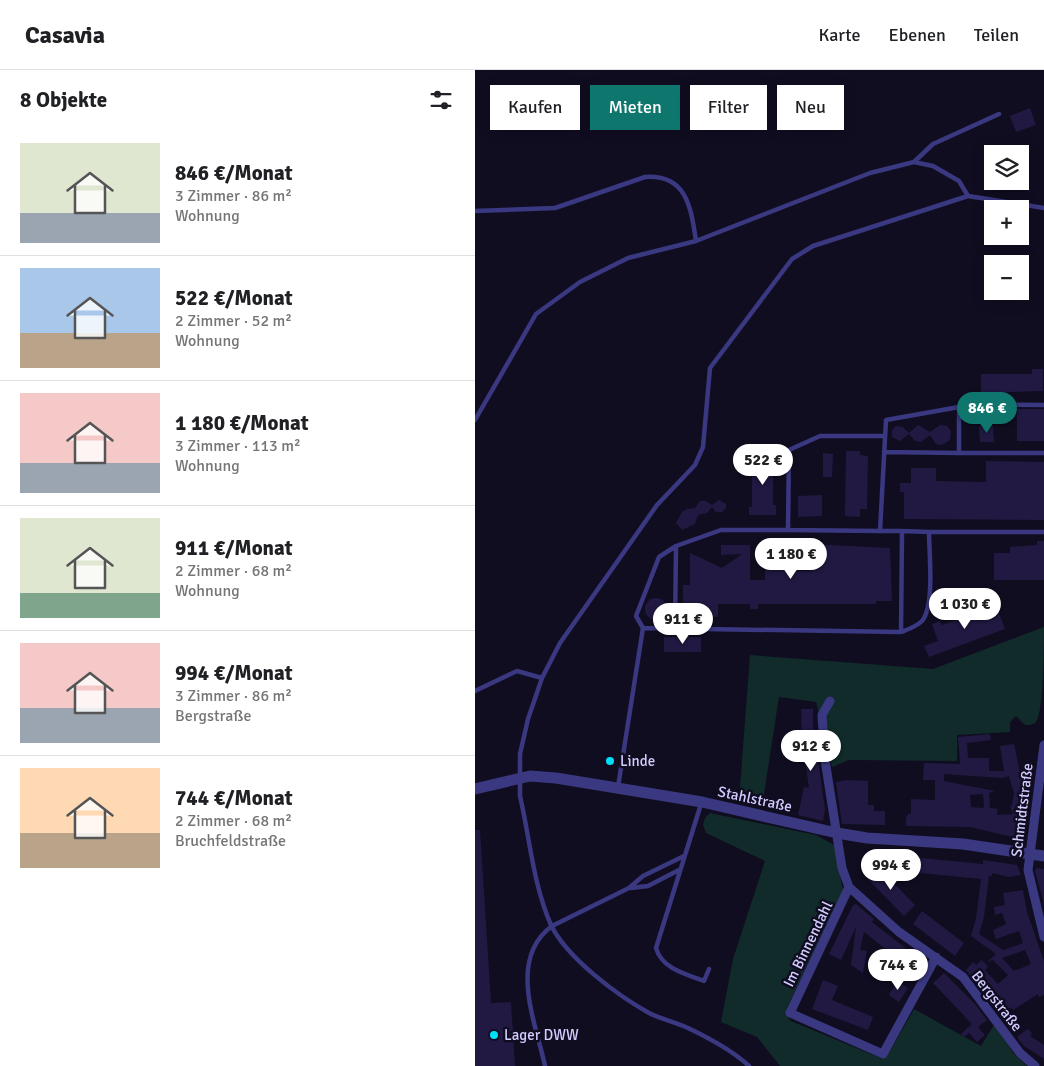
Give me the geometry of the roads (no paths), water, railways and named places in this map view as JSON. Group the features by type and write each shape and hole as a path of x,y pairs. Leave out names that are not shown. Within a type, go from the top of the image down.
{"street":[{"path":"830,702 822,716 824,742 842,868 849,887"},
{"name":"Schmidtstraße","path":"1044,745 1041,792 1028,870 1044,937"},
{"name":"Stahlstraße","path":"475,789 529,776 702,802 837,833 963,844 1044,856"},
{"name":"Bergstraße","path":"849,887 899,932 963,977 1020,1053 1035,1066"},
{"name":"Im Binnendahl","path":"849,887 790,1013 883,1054 936,957"}],"lane":[{"path":"913,162 933,144 999,114"},
{"path":"475,420 537,314 580,282 627,258 696,241 870,173 913,162 933,166 959,182 968,196"},
{"path":"475,211 555,208 645,176 658,176 672,182 683,191 692,212 696,241"},
{"path":"749,1066 724,1048 688,1028 650,1013 609,986 572,954 552,926 541,898 520,796 520,754 528,719 542,678 560,644 657,506 695,465 703,447 710,368 792,259 813,246 968,196 1044,208"},
{"path":"880,531 885,420 968,404 1044,404"},
{"path":"959,407 959,453"},
{"path":"788,530 789,450 820,436 885,436"},
{"path":"884,452 1044,453"},
{"path":"618,788 643,628 636,616 659,557 676,546 721,530 1044,532"},
{"path":"901,632 902,531"},
{"path":"643,628 901,632 912,628 921,621 927,611 929,532"},
{"path":"675,628 676,546"},
{"path":"475,691 517,671 542,678"},
{"path":"702,802 656,948 659,957 670,967 704,981 709,968"},
{"path":"545,1066 527,993 527,979 535,944 544,932 552,926 629,888 643,876 684,856"},
{"path":"629,888 648,886 680,870"}],"place":[{"name":"Linde","path":"610,761"},
{"name":"Lager DWW","path":"494,1035"}]}
